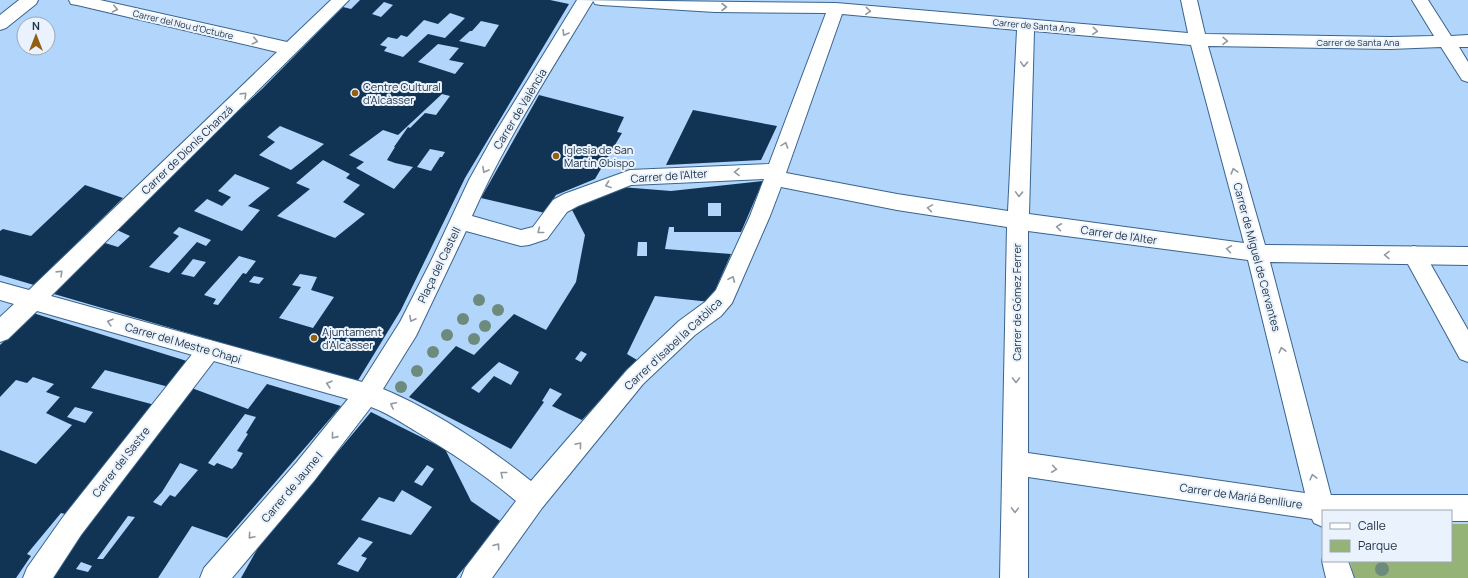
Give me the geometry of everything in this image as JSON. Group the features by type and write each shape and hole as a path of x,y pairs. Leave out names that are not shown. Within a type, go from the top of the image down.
{"street":[{"path":"0,24 30,0"},
{"name":"Carrer del Nou d'Octubre","path":"76,0 290,49"},
{"name":"Carrer de Dionís Chanzá","path":"0,332 341,0"},
{"name":"Carrer de València","path":"460,221 476,185 501,140 585,0"},
{"name":"Carrer de Santa Ana","path":"601,0 716,7 836,8 1198,40 1261,42 1447,43 1468,41"},
{"name":"Carrer de Miguel de Cervantes","path":"1189,0 1198,40 1257,253 1322,511"},
{"path":"1420,0 1468,76"},
{"name":"Carrer d'Isabel la Catòlica","path":"475,578 533,499 635,377 687,328 713,309 724,296 760,216 836,8"},
{"name":"Carrer de Gómez Ferrer","path":"1014,578 1018,221 1026,25"},
{"name":"Carrer de l'Alter","path":"566,203 590,192 630,178 698,173 774,175 896,202 1018,221 1257,253 1468,256"},
{"name":"Plaça del Castell","path":"367,394 408,329 460,221 521,238 529,237 540,233 560,206 566,203"},
{"path":"1414,255 1468,352"},
{"name":"Carrer del Mestre Chapí","path":"0,291 367,394 392,404 443,434 499,471 533,499"},
{"name":"Carrer del Sastre","path":"37,578 72,526 209,350"},
{"name":"Carrer de Jaume I","path":"214,578 305,472 367,394"},
{"name":"Carrer de Mariá Benlliure","path":"1016,463 1322,511"},
{"name":"Carrer de Mariá Benlliure","path":"1371,510 1468,508"},
{"path":"1335,562 1340,578"}],"green space":[{"path":"1452,524 1468,524 1468,578 1354,578 1350,562 1452,562"}],"building":[{"path":"360,0 550,0 569,4 465,178 401,310 357,382 54,294 105,243 118,247 130,236 117,230 204,143 263,88 343,7 351,9","holes":["384,2 393,5 381,17 372,14","450,13 465,18 445,38 428,34 403,57 384,51 387,47 380,45 388,37 397,39 401,35 407,37 424,20 438,24","481,21 499,25 485,47 459,41 470,31 472,31","438,44 459,48 449,60 464,63 455,74 418,62","442,94 450,96 436,115 425,113 410,128 408,127 394,147 387,160 413,167 394,189 356,168 364,162 349,155 383,130 398,135","280,126 324,144 291,170 259,155 275,142 267,137","430,149 445,152 442,157 440,157 431,171 417,167","323,160 350,174 346,178 360,185 343,202 365,214 335,238 277,216 310,189 296,183","235,174 270,188 248,206 260,210 242,231 194,211 207,199 222,206 231,197 218,191","179,227 211,240 206,246 197,242 169,273 149,267 179,236 173,233","239,256 256,261 246,274 243,273 218,305 213,304 216,299 204,295","193,259 206,262 194,277 181,274","300,274 317,277 311,290 334,297 313,328 279,318 301,287 292,285","254,276 264,278 259,284 249,282"]},
{"name":"Iglesia de San Martín Obispo","path":"539,95 624,117 617,132 622,133 595,179 556,195 545,213 481,198"},
{"path":"693,110 777,126 761,160 666,165"},
{"path":"763,181 741,232 674,232 674,227 669,227 665,249 731,254 710,302 655,296 627,354 637,360 582,420 552,406 562,394 550,388 542,401 544,402 511,449 409,397 456,346 474,355 514,314 546,330 576,282 585,235 571,208 621,187 671,191","holes":["708,203 721,203 721,216 708,216","638,242 647,242 647,256 637,256","581,351 587,354 581,362 575,359","499,362 519,372 511,385 494,376 479,393 471,388"]},
{"path":"85,185 123,198 34,285 0,275 0,231 3,229 31,236"},
{"path":"33,313 190,362 169,387 105,370 91,388 155,405 65,514 61,513 27,554 31,556 16,578 0,578 0,450 36,464 72,425 46,413 60,397 46,392 54,384 33,377 27,383 16,380 0,397 0,345","holes":["75,407 93,412 85,423 67,417"]},
{"path":"267,384 341,406 227,538 192,526 158,578 44,578 189,387 248,409","holes":["245,414 256,417 246,433 248,434 237,451 243,453 232,469 217,463 214,466 208,463","180,463 198,470 175,497 170,495 161,506 153,502 162,492","128,516 135,517 103,559 97,559","81,562 92,566 88,572 76,569"]},
{"path":"371,412 445,449 471,501 500,521 456,578 241,578 259,546","holes":["427,465 434,469 422,486 414,482","402,490 432,507 411,535 361,520 379,497 394,502","359,537 373,542 361,556 367,558 358,572 337,564"]}],"place":[{"name":"Centre Cultural d'Alcàsser","path":"355,93"},
{"name":"Iglesia de San Martín Obispo","path":"556,156"},
{"name":"Ajuntament d'Alcàsser","path":"314,338"}]}
